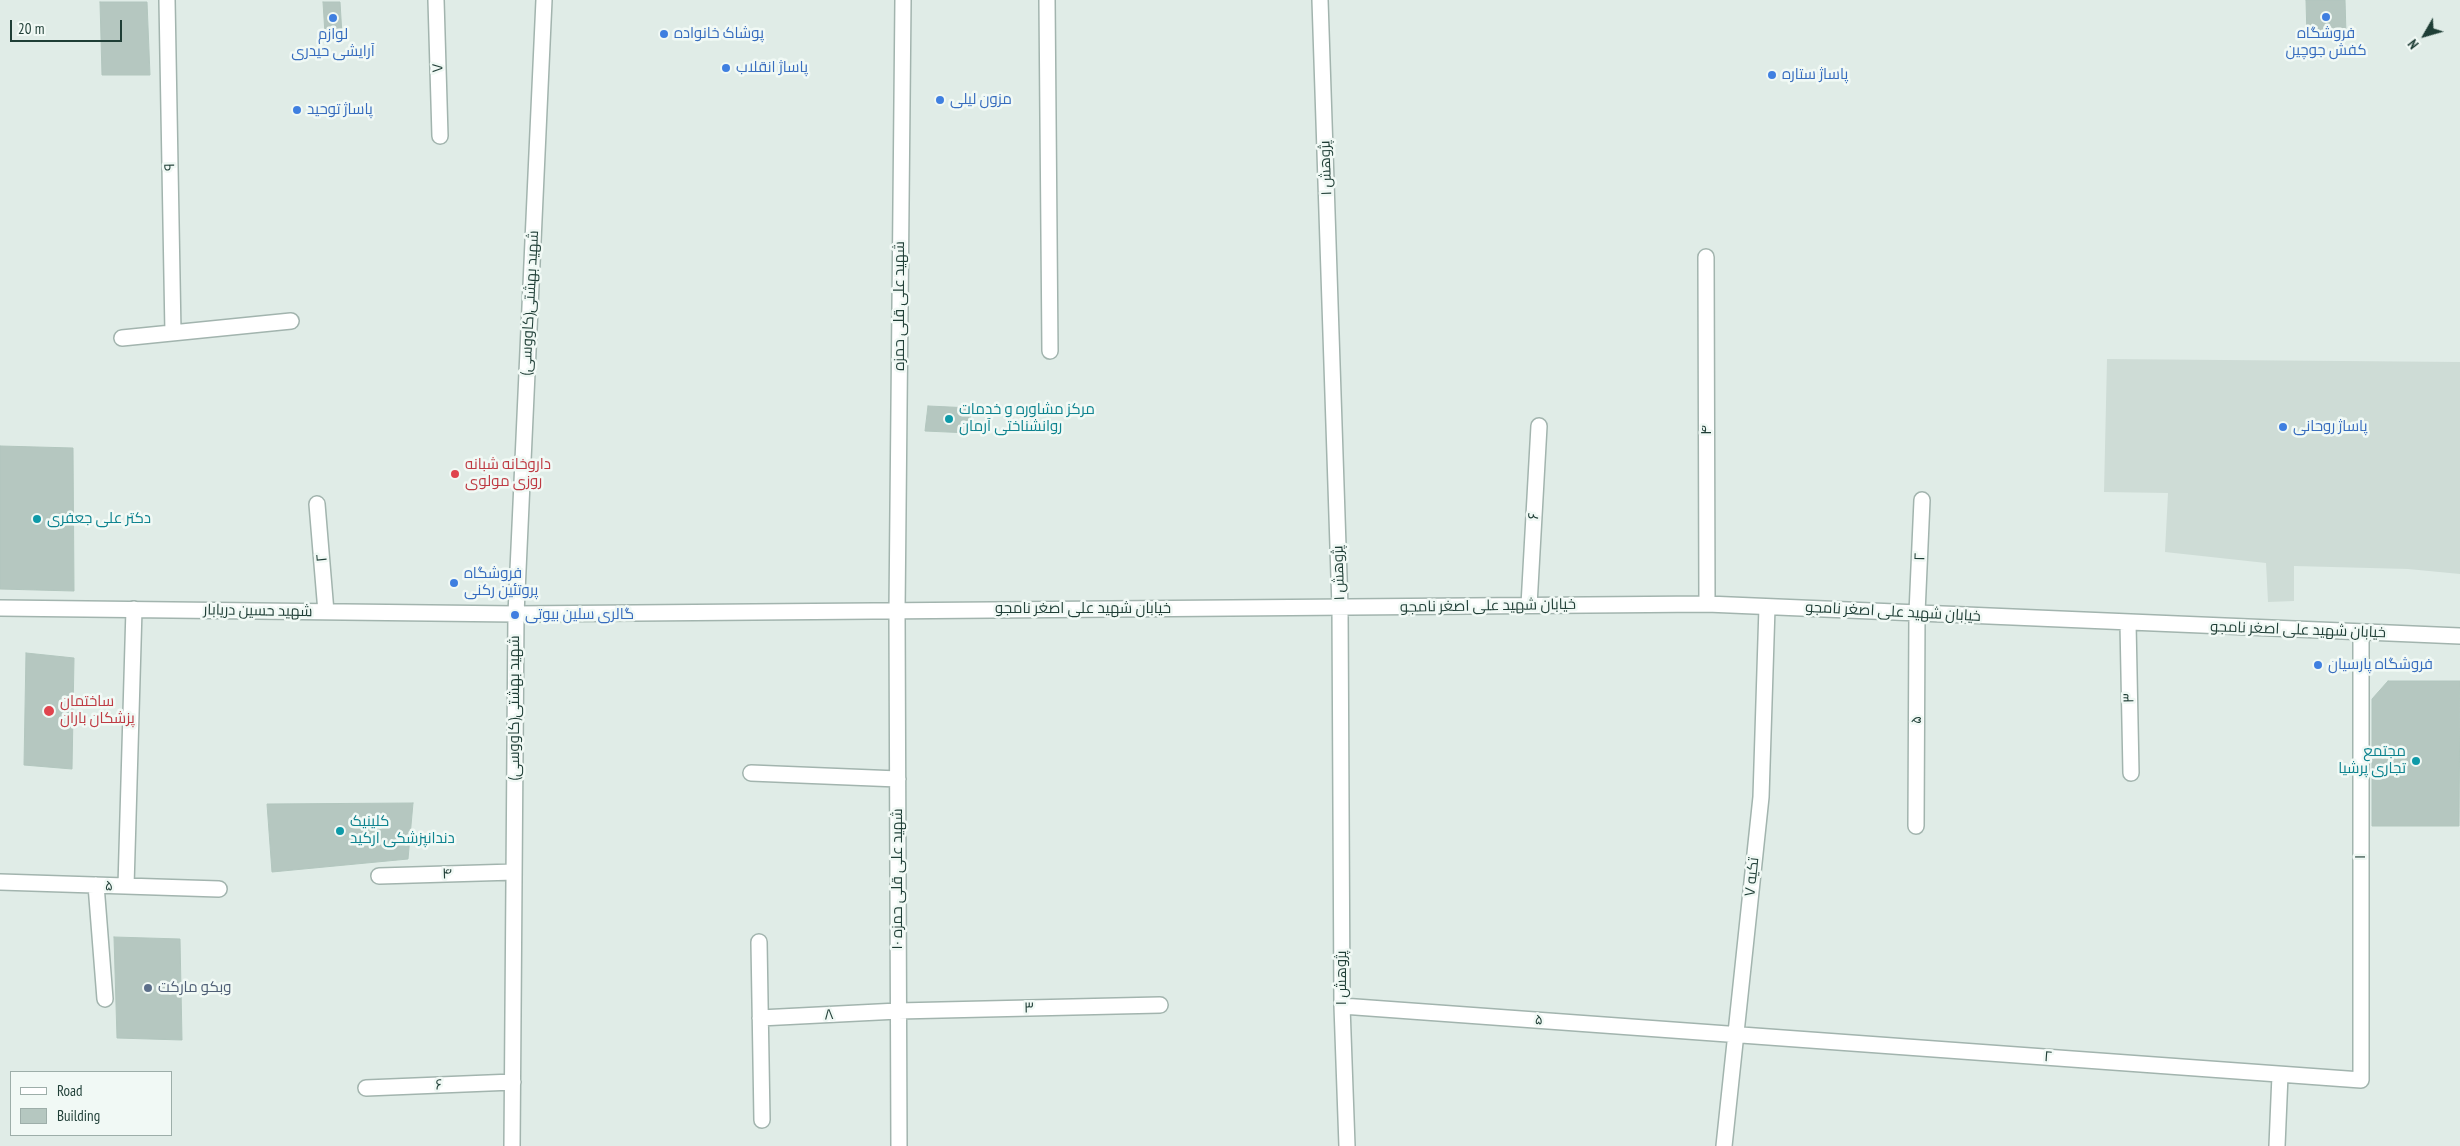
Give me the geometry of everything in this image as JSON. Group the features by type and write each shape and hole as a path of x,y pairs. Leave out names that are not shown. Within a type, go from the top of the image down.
{"street":[{"name":"۹","path":"167,0 173,333"},
{"name":"۷","path":"436,0 440,136"},
{"name":"شهید بهشتی(کاووسی)","path":"512,1146 516,614 544,0"},
{"name":"شهید علی قلی حمزه","path":"897,611 903,0"},
{"path":"1047,0 1050,351"},
{"name":"پژوهش ۱","path":"1320,0 1340,607 1342,1006 1347,1146"},
{"name":"۴","path":"1706,257 1707,604"},
{"path":"122,338 291,321"},
{"name":"۶","path":"1529,606 1539,426"},
{"name":"۲","path":"1917,613 1922,500"},
{"name":"۲","path":"317,504 326,612"},
{"name":"خیابان شهید علی اصغر نامجو","path":"516,614 1707,604 2460,636"},
{"name":"تکیه ۷","path":"1724,1146 1760,797 1767,607"},
{"name":"شهید حسین دریابار","path":"0,608 516,614"},
{"path":"126,886 134,609"},
{"name":"شهید علی قلی حمزه ۱۰","path":"897,611 899,1146"},
{"name":"۵","path":"1916,826 1917,613"},
{"name":"۳","path":"2128,623 2131,773"},
{"name":"۱","path":"2361,633 2361,1080"},
{"path":"751,773 898,779"},
{"name":"۴","path":"379,876 514,872"},
{"name":"۵","path":"0,882 219,889"},
{"path":"96,885 105,999"},
{"path":"759,942 762,1120"},
{"name":"۳","path":"898,1011 1160,1005"},
{"name":"۵","path":"1342,1006 1736,1033"},
{"name":"۸","path":"760,1018 898,1011"},
{"name":"۲","path":"1736,1033 2361,1080"},
{"path":"2277,1146 2280,1075"},
{"name":"۶","path":"366,1088 512,1082"}],"shaded area":[{"name":"پاساژ روحانی","path":"2107,359 2460,362 2460,574 2408,569 2294,566 2294,601 2268,602 2266,563 2165,552 2168,493 2104,492"}],"building":[{"name":"فروشگاه کفش جوچین","path":"2306,0 2345,0 2346,34 2307,37"},
{"path":"100,2 147,2 150,75 102,75"},
{"name":"لوازم آرایشی حیدری","path":"323,2 340,2 342,35 325,34"},
{"name":"مرکز مشاوره و خدمات روانشناختی آرمان","path":"928,406 971,408 970,433 925,431"},
{"name":"دکتر علی جعفری","path":"0,446 73,448 74,591 0,589"},
{"name":"ساختمان پزشکان باران","path":"26,653 74,658 72,769 24,765"},
{"name":"مجتمع تجاری پرشیا","path":"2388,681 2460,681 2459,826 2372,826 2372,699"},
{"name":"کلینیک دندانپزشکی ارکید","path":"413,803 408,859 272,872 267,804"},
{"name":"وبکو مارکت","path":"114,937 180,939 182,1040 117,1038"}],"place":[{"name":"فروشگاه کفش جوچین","path":"2326,17"},
{"name":"لوازم آرایشی حیدری","path":"333,18"},
{"name":"پوشاک خانواده","path":"664,34"},
{"name":"پاساژ انقلاب","path":"726,68"},
{"name":"پاساژ ستاره","path":"1772,75"},
{"name":"مزون لیلی","path":"940,100"},
{"name":"پاساژ توحید","path":"297,110"},
{"name":"مرکز مشاوره و خدمات روانشناختی آرمان","path":"949,419"},
{"name":"پاساژ روحانی","path":"2283,427"},
{"name":"داروخانه شبانه روزی مولوی","path":"455,474"},
{"name":"دکتر علی جعفری","path":"37,519"},
{"name":"فروشگاه پروتئین رکنی","path":"454,583"},
{"name":"گالری سلین بیوتی","path":"515,615"},
{"name":"فروشگاه پارسیان","path":"2318,665"},
{"name":"ساختمان پزشکان باران","path":"49,711"},
{"name":"مجتمع تجاری پرشیا","path":"2416,761"},
{"name":"کلینیک دندانپزشکی ارکید","path":"340,831"},
{"name":"وبکو مارکت","path":"148,988"}]}
